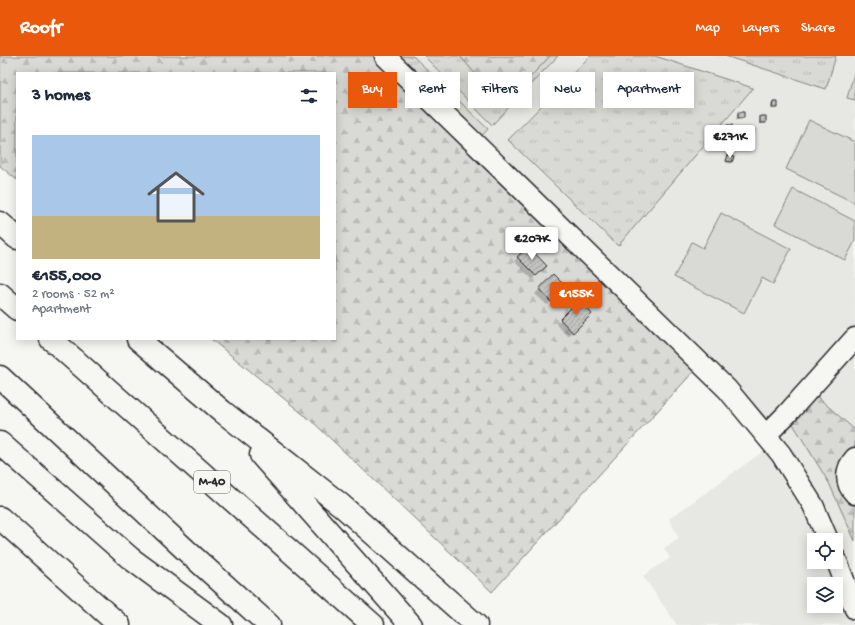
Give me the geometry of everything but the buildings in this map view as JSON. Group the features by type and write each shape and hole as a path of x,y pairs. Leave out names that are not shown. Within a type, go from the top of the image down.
{"highway":[{"path":"0,223 16,237"},
{"path":"0,294 16,308"},
{"name":"M-40","path":"52,340 373,625"},
{"path":"139,340 223,412 341,505 476,625"},
{"path":"0,377 183,548 269,625"},
{"path":"223,412 411,625"},
{"path":"0,443 130,558 221,625"},
{"path":"0,518 119,625"}],"street":[{"path":"385,56 727,389 781,454 813,505 825,533"},
{"path":"766,435 786,415 855,338"},
{"path":"855,458 850,465 847,476 848,483 855,494"},
{"path":"840,569 855,609"}],"shaded area":[{"path":"376,56 855,56 855,625 677,625 643,576 670,558 664,548 679,538 669,519 765,450 743,421 695,370 429,108 460,108 460,72 405,72 405,85 397,77 397,72 392,72"}],"green space":[{"path":"0,56 376,56 392,72 348,72 348,108 397,108 397,77 405,85 405,108 429,108 695,370 492,592 315,424 212,340 336,340 336,72 16,72 16,179 0,166"},
{"path":"395,56 413,56 429,72 412,72"},
{"path":"424,56 460,56 474,72 468,72 468,101 460,93 460,72 440,72"},
{"path":"460,56 550,56 532,75 532,72 474,72"},
{"path":"550,56 558,56 543,72 540,72 540,75 532,83 532,75"},
{"path":"590,56 655,56 753,88 618,246 508,140 540,107 595,108 595,72 574,72"},
{"path":"725,56 836,56 826,89"},
{"path":"855,70 855,100 847,98"},
{"path":"460,102 488,129 480,138 449,108 460,108"},
{"path":"475,108 508,108 492,125"},
{"path":"809,120 855,142 855,203 786,169"},
{"path":"793,189 855,221 855,241 845,260 775,224"},
{"path":"721,213 791,249 773,284 762,278 744,313 674,277 692,242 703,248"},
{"path":"813,393 855,430 855,447 844,460 852,502 855,504 855,541 829,483 790,419"}]}
